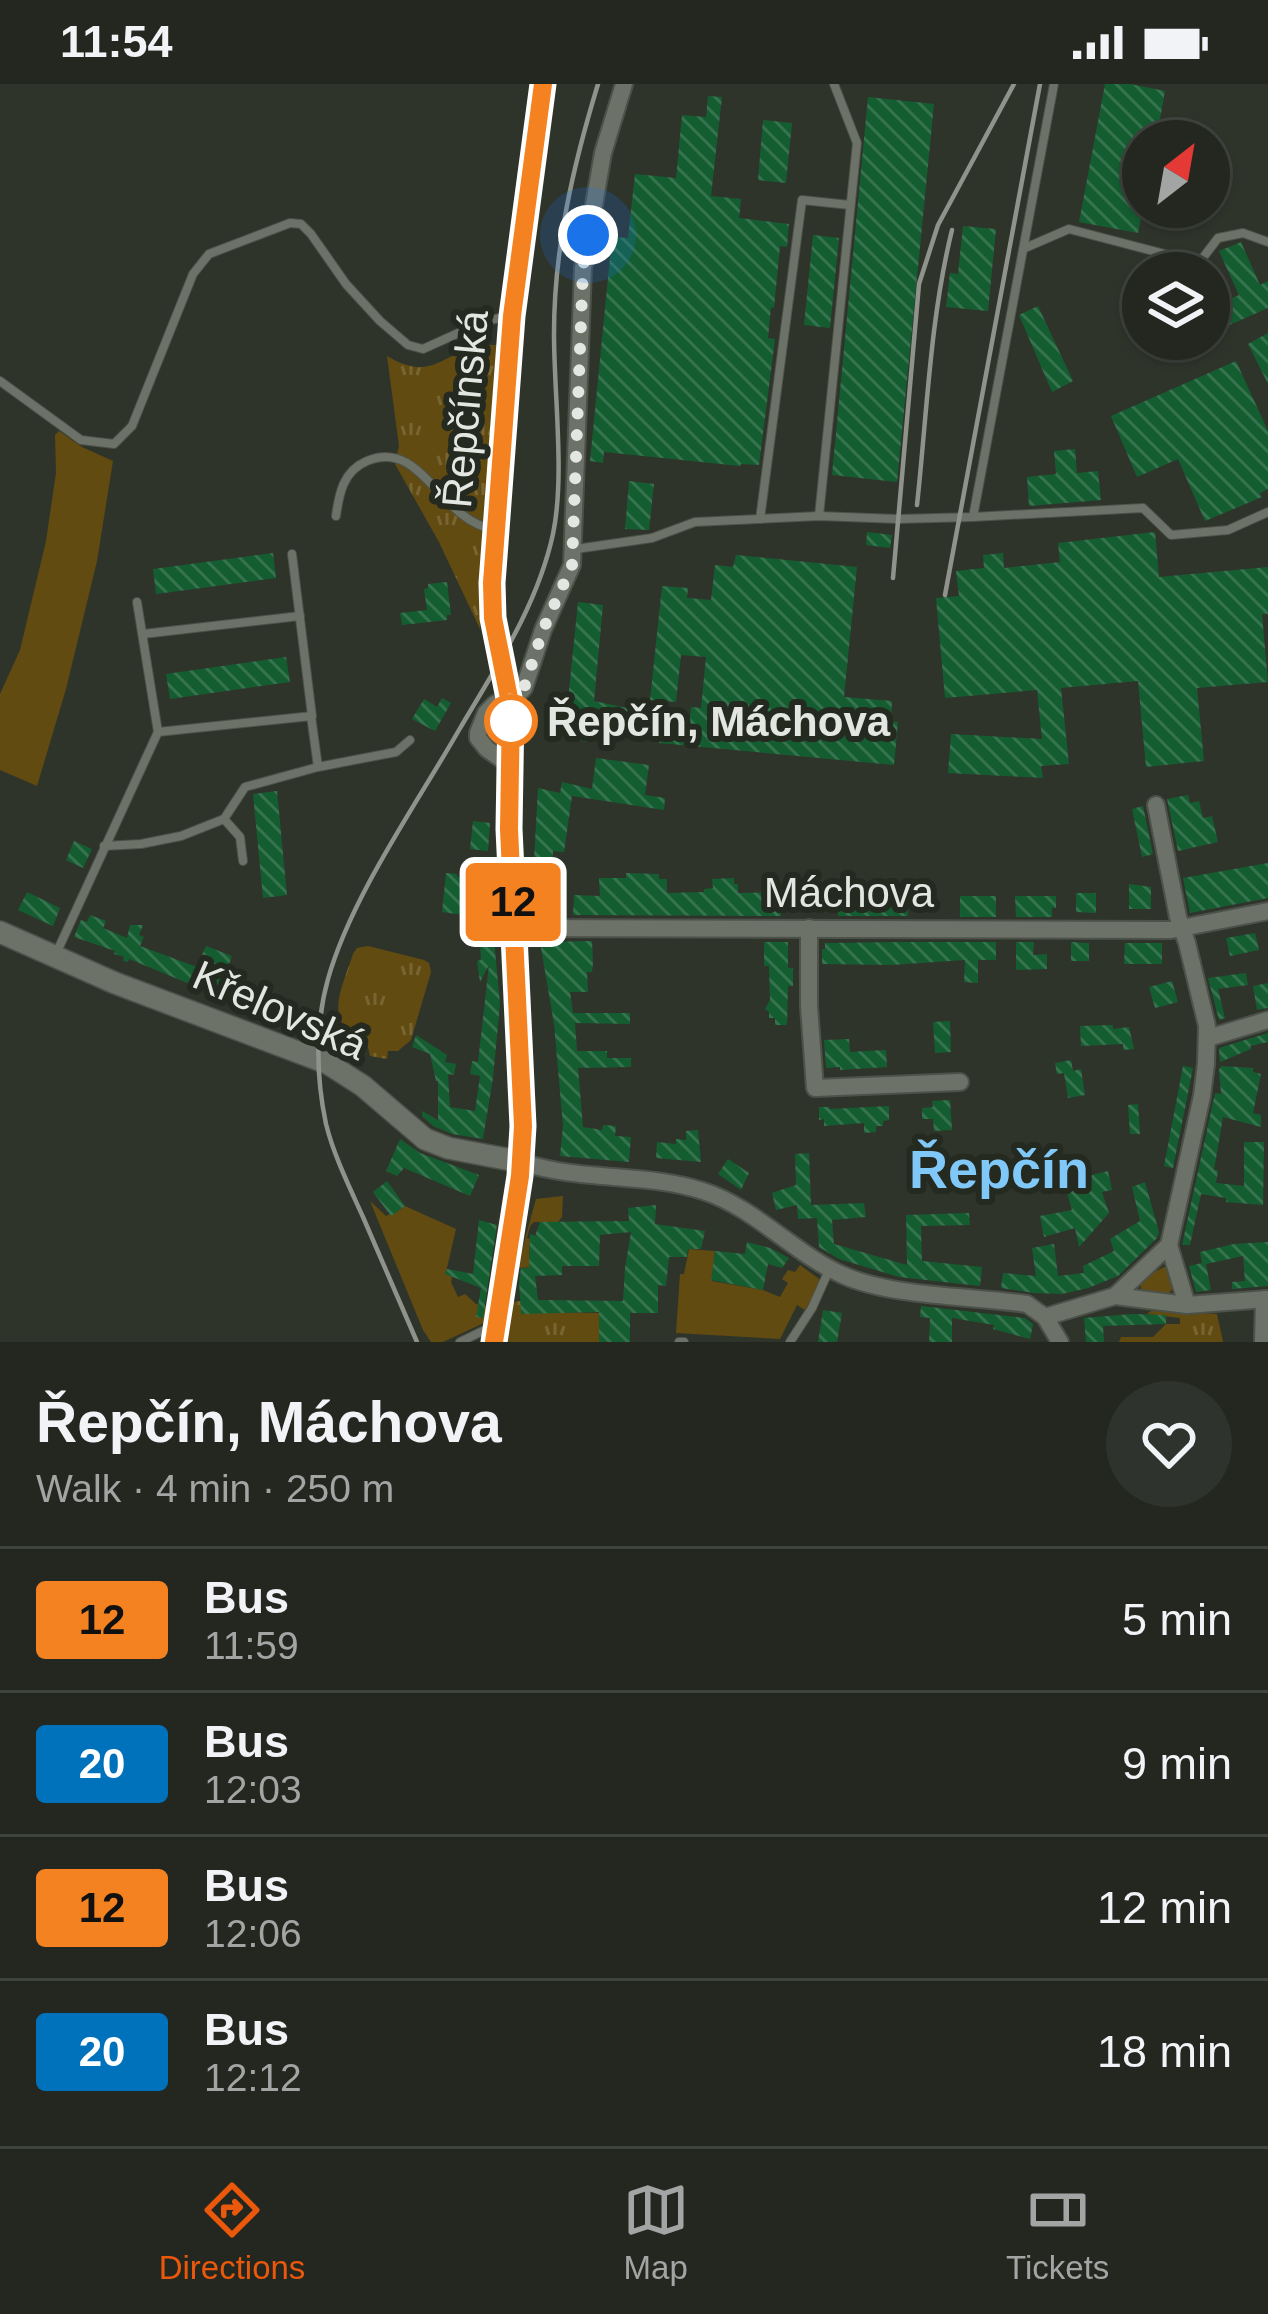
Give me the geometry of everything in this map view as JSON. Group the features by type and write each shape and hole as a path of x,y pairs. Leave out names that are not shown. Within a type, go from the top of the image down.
{"street":[{"name":"Řepčínská","path":"495,1333 521,1162 522,1077 520,928 509,829 510,698 493,618 494,529 512,316 542,84"},
{"path":"510,765 482,744 478,733 490,708 520,693 572,565 583,268 603,153 624,84"},
{"path":"1156,805 1208,1038 1202,1096 1169,1245 1187,1305"},
{"name":"Máchova","path":"520,928 1171,930 1268,911"},
{"path":"809,928 815,1088 960,1082"},
{"name":"Křelovská","path":"0,932 327,1064 363,1086 434,1143 521,1162"},
{"path":"1208,1038 1268,1020"},
{"path":"521,1162 574,1175 672,1184 704,1192 737,1208 829,1269 874,1286 1027,1304 1045,1316 1060,1342"},
{"path":"1115,1296 1169,1245"},
{"path":"1045,1316 1115,1296 1187,1305 1266,1299 1263,1342"}],"lane":[{"path":"819,516 856,143 834,84"},
{"path":"973,517 1054,84"},
{"path":"760,519 802,200 850,205"},
{"path":"0,381 81,440 114,444 132,426 193,274 209,254 290,224 301,224 311,234 346,284 408,345 423,349 485,322 512,316"},
{"path":"1023,249 1069,229 1199,263 1218,238 1243,233 1268,242"},
{"path":"336,516 342,487 353,470 369,460 389,457 417,468 464,518 494,529"},
{"path":"574,549 652,538 694,522 819,516 898,520 1143,508 1172,535 1228,530 1268,512"},
{"path":"292,554 318,767"},
{"path":"55,957 158,732 137,602"},
{"path":"142,634 300,616"},
{"path":"158,732 311,716"},
{"path":"104,846 181,836 224,819 245,788 396,752 410,740"},
{"path":"224,819 240,837 243,861"},
{"path":"790,1342 829,1269"},
{"path":"460,1342 495,1333"}],"green space":[{"path":"478,345 499,345 480,629 395,464 399,446 387,356 424,367"},
{"path":"59,431 113,461 97,561 37,786 0,770 0,694 20,650 46,541"},
{"path":"368,946 424,960 431,972 411,1040 398,1051 388,1051 387,1059 370,1056 368,1047 344,1027 338,1006 353,954"},
{"path":"563,1196 558,1222 530,1226 529,1256 538,1267 517,1268 536,1199"},
{"path":"370,1201 386,1216 405,1206 456,1229 446,1272 452,1276 458,1297 465,1294 476,1304 488,1306 486,1322 443,1342 431,1342"},
{"path":"689,1249 715,1251 712,1281 780,1297 788,1283 782,1279 800,1265 822,1281 805,1310 797,1305 780,1339 676,1333 680,1274 684,1274"},
{"path":"1164,1267 1174,1287 1169,1293 1142,1292 1140,1284 1147,1276"},
{"path":"521,1301 538,1312 602,1313 599,1342 508,1342 512,1302"},
{"path":"1147,1314 1217,1314 1223,1342 1119,1342 1121,1337 1153,1337 1166,1324 1180,1324 1180,1318"}],"building":[{"path":"1105,84 1165,91 1160,120 1122,120 1122,228 1139,228 1138,233 1079,222"},
{"path":"708,96 722,97 711,196 741,199 739,218 789,224 787,247 780,246 771,307 768,338 775,339 759,465 604,452 603,463 590,461 612,237 628,238 635,174 676,178 682,115 706,117"},
{"path":"868,97 934,104 897,482 832,475"},
{"path":"763,120 792,123 786,183 758,180"},
{"path":"963,226 996,229 988,311 946,307 950,273 958,274"},
{"path":"813,235 839,238 830,328 804,325"},
{"path":"1241,242 1260,285 1268,281 1268,308 1230,325 1230,299 1239,295 1230,275 1230,252 1219,251"},
{"path":"1038,306 1073,381 1052,392 1019,315"},
{"path":"1268,333 1268,384 1248,344"},
{"path":"1236,361 1268,431 1268,489 1260,493 1262,497 1205,521 1178,459 1137,477 1111,416"},
{"path":"1075,449 1077,473 1098,471 1101,500 1029,506 1027,477 1056,474 1054,451"},
{"path":"629,481 654,484 649,530 625,529"},
{"path":"867,532 892,535 890,548 866,545"},
{"path":"1155,532 1159,577 1268,567 1268,614 1262,614 1268,682 1197,688 1204,761 1146,767 1138,681 1061,688 1069,764 1041,766 1043,778 948,773 951,734 1042,739 1037,690 945,698 936,598 959,596 956,571 984,568 983,555 1003,553 1004,568 1060,562 1058,543"},
{"path":"273,553 276,578 156,594 153,569"},
{"path":"736,555 857,567 844,697 892,701 891,721 898,722 894,765 659,743 661,725 689,728 691,707 701,708 706,657 681,655 676,702 650,700 662,586 688,588 687,598 711,600 715,565 733,567"},
{"path":"447,582 451,615 447,620 402,625 400,613 427,610 424,589 428,584"},
{"path":"578,602 603,605 594,701 636,710 632,724 592,716 589,742 564,739"},
{"path":"286,657 290,682 170,699 166,674"},
{"path":"442,698 451,703 435,731 412,719 424,699 437,707"},
{"path":"596,758 649,765 645,795 665,798 664,810 572,796 564,852 553,851 550,915 531,915 538,788 560,793 562,782 592,789"},
{"path":"277,791 287,895 263,898 253,794"},
{"path":"1188,795 1190,803 1199,801 1203,818 1212,816 1218,842 1178,851 1167,799"},
{"path":"1143,806 1153,854 1142,857 1132,809"},
{"path":"473,821 490,823 488,851 470,849"},
{"path":"74,841 92,849 83,868 66,860"},
{"path":"1268,863 1268,898 1190,913 1183,878"},
{"path":"446,873 488,875 500,1004 483,1139 452,1134 422,1116 422,1111 438,1120 438,1081 430,1054 412,1047 416,1035 447,1055 445,1062 456,1064 454,1075 448,1074 450,1107 475,1111 480,1076 470,1074 472,1061 478,1062 489,965 480,982 479,925 472,926 471,916 442,912"},
{"path":"626,873 659,874 659,879 667,879 667,893 704,892 713,888 712,879 734,878 738,893 780,892 781,916 573,915 574,895 600,896 599,878 626,878"},
{"path":"1129,884 1151,887 1151,909 1129,909"},
{"path":"27,892 60,908 53,926 18,910"},
{"path":"838,892 926,892 926,904 908,904 908,916 838,916"},
{"path":"1076,893 1096,893 1096,913 1076,912"},
{"path":"960,896 996,896 996,917 960,917"},
{"path":"1015,896 1056,896 1056,908 1052,908 1052,917 1016,917"},
{"path":"90,915 106,921 103,928 127,938 130,925 143,925 140,946 197,967 206,946 232,956 224,978 231,981 224,998 129,959 123,961 115,951 74,937 81,920 87,922"},
{"path":"1255,933 1259,950 1230,956 1226,938"},
{"path":"592,941 588,992 570,992 573,1013 630,1013 630,1024 575,1023 577,1051 607,1051 607,1058 631,1058 631,1067 578,1068 583,1127 616,1126 615,1136 631,1137 629,1162 560,1156 563,1126 554,1024 540,942"},
{"path":"764,942 788,942 793,986 788,986 787,1025 775,1025 775,1018 769,1018 765,1009 770,1000"},
{"path":"996,942 996,960 978,960 978,983 964,982 965,960 822,964 825,943"},
{"path":"1016,942 1034,942 1033,955 1047,954 1047,969 1016,970"},
{"path":"1071,942 1089,943 1089,961 1071,961"},
{"path":"1125,943 1162,943 1162,964 1124,964"},
{"path":"1246,973 1248,985 1218,989 1225,1018 1219,1020 1208,978"},
{"path":"1172,981 1178,1002 1155,1008 1149,987"},
{"path":"1268,983 1268,1008 1257,1010 1253,986"},
{"path":"260,989 277,996 269,1016 252,1009"},
{"path":"950,1021 951,1052 935,1053 933,1022"},
{"path":"1113,1025 1113,1029 1129,1027 1134,1049 1123,1050 1123,1044 1081,1046 1080,1026"},
{"path":"1268,1033 1268,1042 1220,1062 1219,1048"},
{"path":"849,1039 850,1052 886,1050 887,1067 826,1068 824,1040"},
{"path":"1071,1060 1073,1071 1081,1069 1085,1095 1068,1098 1064,1073 1057,1074 1055,1063"},
{"path":"1183,1066 1193,1068 1173,1168 1164,1166"},
{"path":"1222,1066 1253,1068 1261,1074 1253,1113 1261,1115 1261,1127 1223,1117 1216,1183 1244,1186 1244,1142 1264,1142 1263,1205 1201,1194 1190,1245 1182,1245 1215,1093 1221,1094"},
{"path":"950,1100 952,1130 934,1131 933,1119 922,1119 922,1108 933,1107 932,1101"},
{"path":"1138,1104 1140,1134 1130,1134 1128,1105"},
{"path":"889,1106 889,1120 876,1126 876,1132 864,1133 864,1123 824,1126 824,1119 819,1120 819,1107"},
{"path":"698,1130 701,1162 656,1158 657,1142 676,1144 676,1139 686,1140 686,1131"},
{"path":"400,1139 420,1153 479,1175 470,1196 404,1168 397,1176 386,1171"},
{"path":"809,1153 811,1205 864,1203 866,1217 832,1220 834,1244 907,1265 906,1215 969,1213 970,1225 921,1226 922,1261 982,1267 980,1286 899,1277 839,1259 819,1247 817,1218 798,1219 797,1205 776,1210 772,1193 796,1185 795,1154"},
{"path":"728,1159 749,1173 741,1190 718,1174"},
{"path":"1108,1171 1112,1190 1102,1192 1109,1213 1079,1247 1075,1228 1044,1237 1040,1216 1072,1210 1064,1182"},
{"path":"387,1181 405,1206 391,1216 373,1192"},
{"path":"1145,1182 1159,1232 1118,1276 1062,1294 1001,1288 1003,1273 1036,1276 1032,1248 1054,1244 1058,1276 1084,1273 1083,1266 1114,1251 1110,1239 1140,1221 1132,1187"},
{"path":"656,1205 655,1224 705,1231 701,1249 688,1249 687,1257 669,1257 666,1286 658,1285 658,1313 630,1313 630,1342 599,1342 599,1312 521,1314 521,1268 529,1268 530,1234 535,1236 540,1222 629,1221 628,1208","holes":["631,1232 623,1301 538,1300 535,1276 562,1275 562,1266 599,1266 600,1235"]},
{"path":"479,1220 497,1225 483,1318 476,1317 481,1288 445,1274 447,1269 473,1274"},
{"path":"747,1242 789,1258 782,1268 768,1264 763,1290 711,1280 715,1251 745,1254"},
{"path":"1268,1242 1268,1286 1232,1289 1232,1282 1245,1281 1243,1256 1206,1264 1211,1290 1196,1292 1189,1266 1202,1263 1200,1252"},
{"path":"921,1306 1025,1318 1033,1324 1030,1339 993,1329 994,1325 952,1318 952,1342 929,1342 930,1318 920,1317"},
{"path":"823,1310 842,1313 837,1342 818,1342"},
{"path":"1166,1315 1166,1324 1103,1326 1104,1342 1086,1342 1084,1318"}],"railway":[{"path":"417,1342 329,1136 319,1070 321,1014 328,979 352,916 514,636 546,561 558,487 557,270 573,176 598,84"},
{"path":"893,578 919,284 938,225 1014,84"},
{"path":"945,595 1040,84"},
{"path":"917,505 934,332 952,230"}],"bus line":[{"name":"12","path":"494,1342 520,1176 523,1126 509,829 511,708 493,618 492,583 520,237 543,84"}],"place":[{"name":"Řepčín, Máchova","path":"511,721"}],"district":[{"name":"Řepčín","path":"999,1169"}],"route":[{"path":"511,721 510,698 524,688 572,565 588,235"}]}
